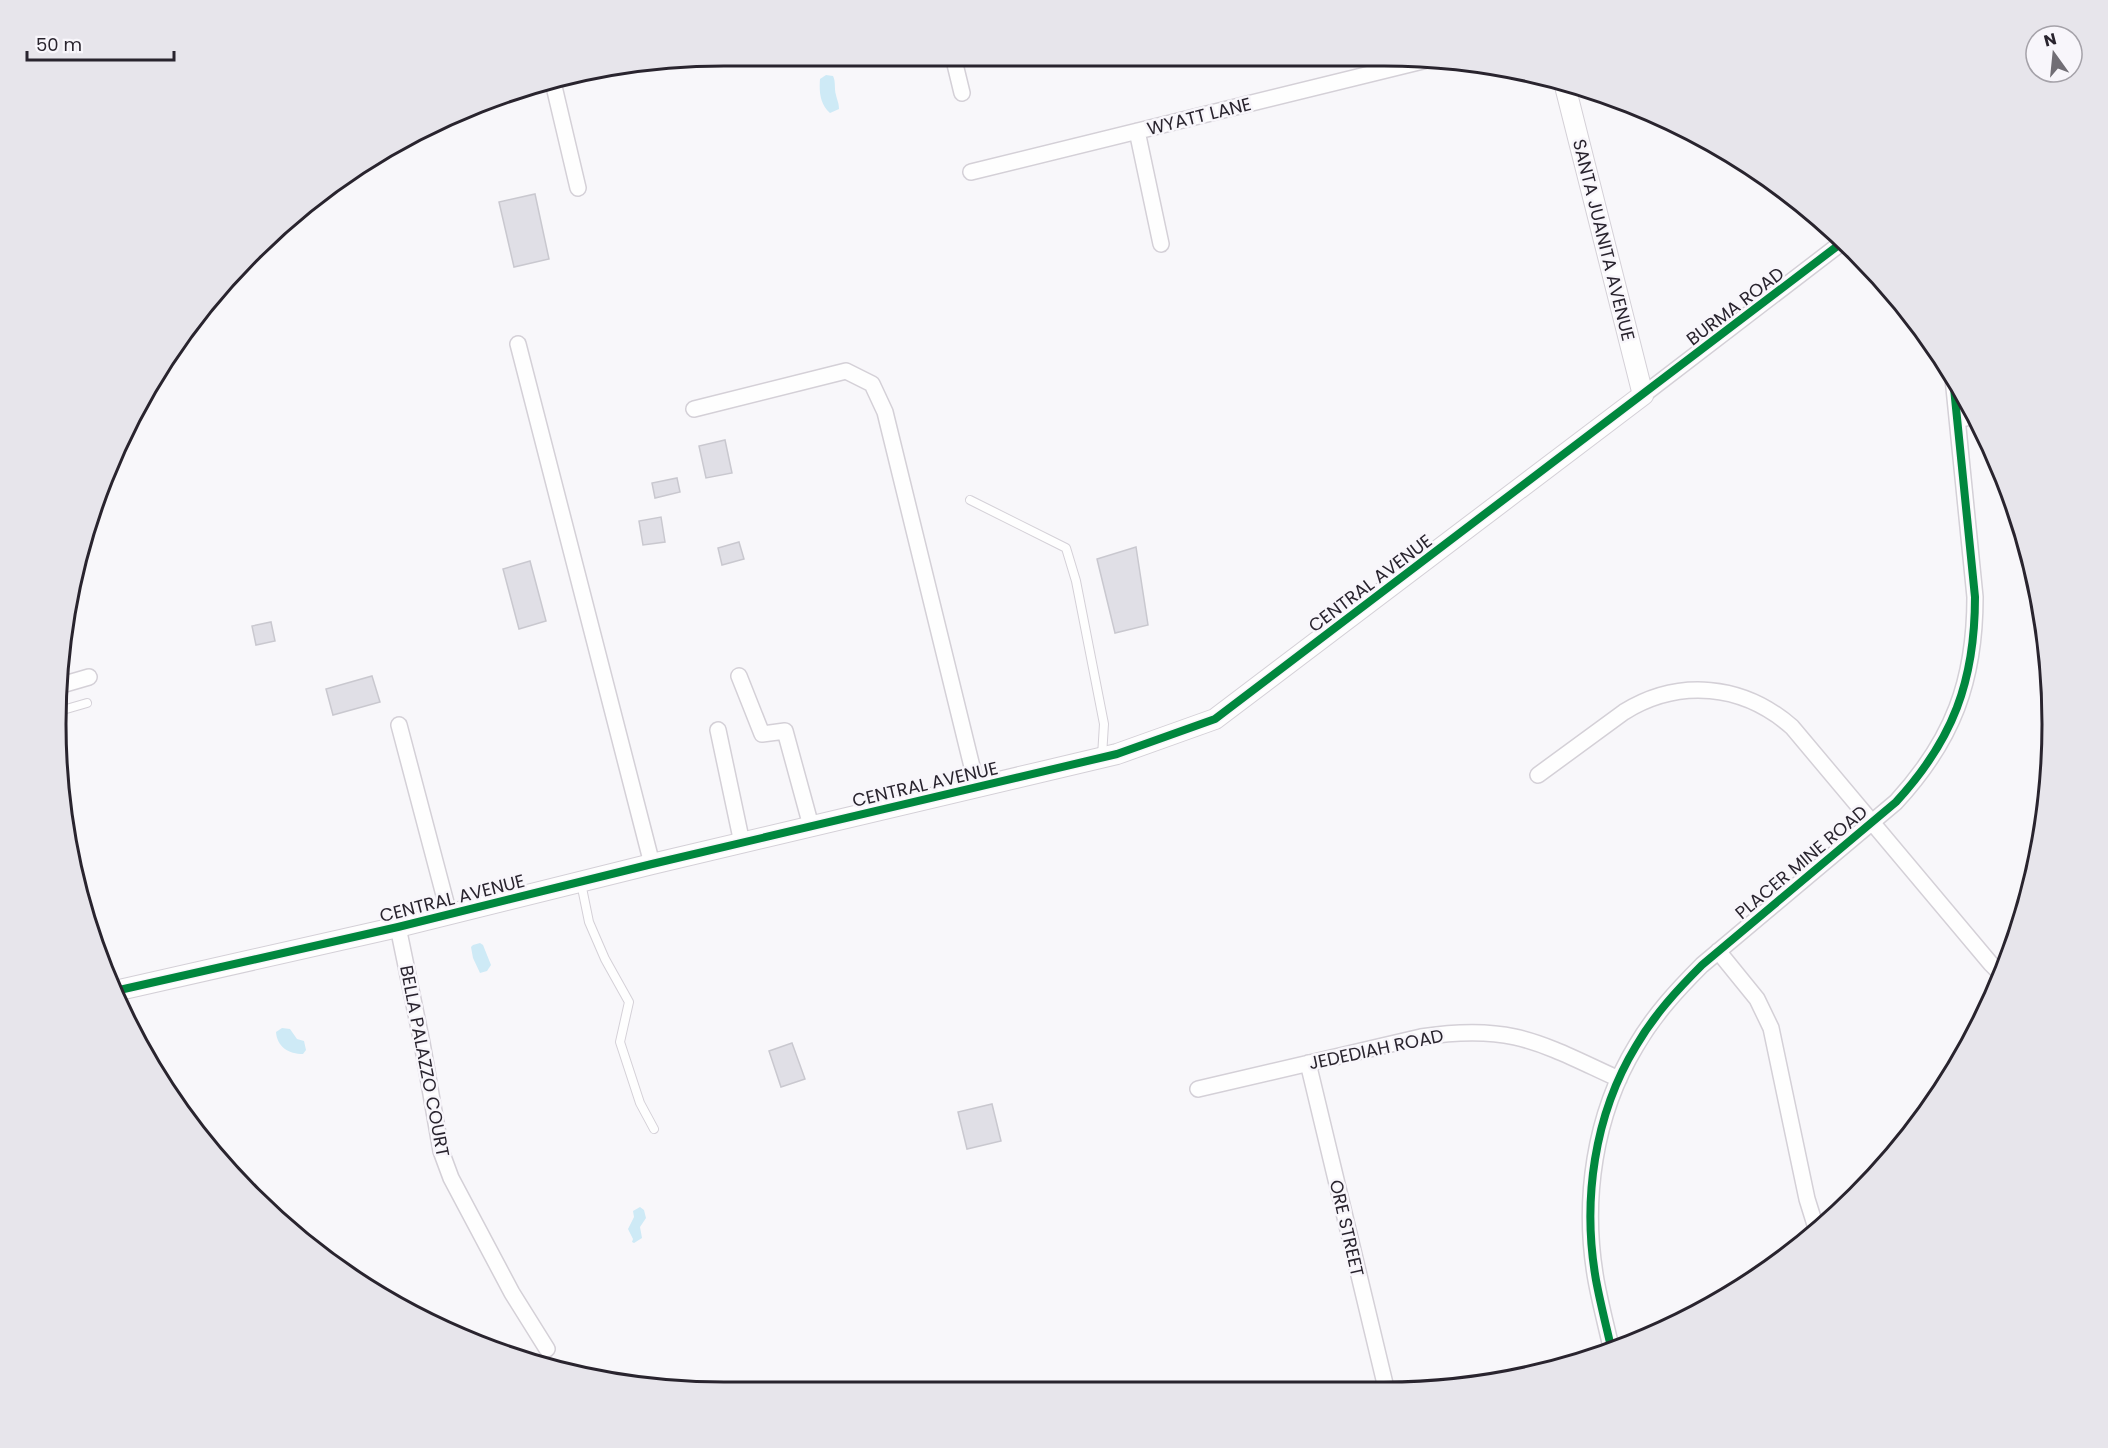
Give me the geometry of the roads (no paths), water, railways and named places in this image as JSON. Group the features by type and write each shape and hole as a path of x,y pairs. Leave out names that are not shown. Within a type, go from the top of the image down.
{"street":[{"path":"955,66 962,93"},
{"name":"WYATT LANE","path":"971,172 1401,66"},
{"path":"554,88 578,188"},
{"name":"SANTA JUANITA AVENUE","path":"1567,92 1644,395"},
{"path":"1137,131 1161,244"},
{"name":"BURMA ROAD","path":"1644,395 1837,247"},
{"path":"518,344 651,864"},
{"path":"694,409 846,371 872,384 885,412 977,787"},
{"name":"CENTRAL AVENUE","path":"122,989 398,927 651,864 1102,758 1158,741 1215,719 1644,395"},
{"name":"PLACER MINE ROAD","path":"1610,1342 1596,1280 1590,1227 1591,1192 1595,1157 1603,1122 1619,1078 1635,1047 1677,990 1718,951 1872,822 1915,781 1932,758 1958,708 1970,667 1975,625 1975,597 1955,398"},
{"path":"1958,420 1966,418"},
{"path":"739,676 762,734 785,730 811,826"},
{"path":"67,683 89,677"},
{"path":"1538,776 1636,704 1662,694 1680,691 1718,691 1758,703 1792,727 1995,968"},
{"path":"399,725 449,914"},
{"path":"718,730 742,843"},
{"name":"BELLA PALAZZO COURT","path":"398,927 441,1151 451,1178 512,1293 547,1349"},
{"path":"1718,951 1757,999 1771,1028 1807,1199 1814,1222"},
{"name":"JEDEDIAH ROAD","path":"1198,1089 1421,1037 1452,1032 1515,1037 1545,1046 1619,1078"},
{"name":"ORE STREET","path":"1308,1063 1385,1382"}],"lane":[{"path":"970,500 1066,548 1076,581 1104,724 1102,758"},
{"path":"66,709 87,703"},
{"path":"581,882 589,922 629,1002 621,1042 640,1103 654,1129"}],"water":[{"path":"826,75 833,76 839,107 830,113 822,102 820,93 820,79"},
{"path":"480,943 491,965 487,971 480,973 471,947"},
{"path":"282,1028 290,1029 297,1039 304,1041 306,1050 303,1054 293,1053 281,1046 276,1032"},
{"path":"640,1207 644,1210 646,1218 640,1227 642,1238 634,1243 628,1229 634,1217 633,1211"}]}
